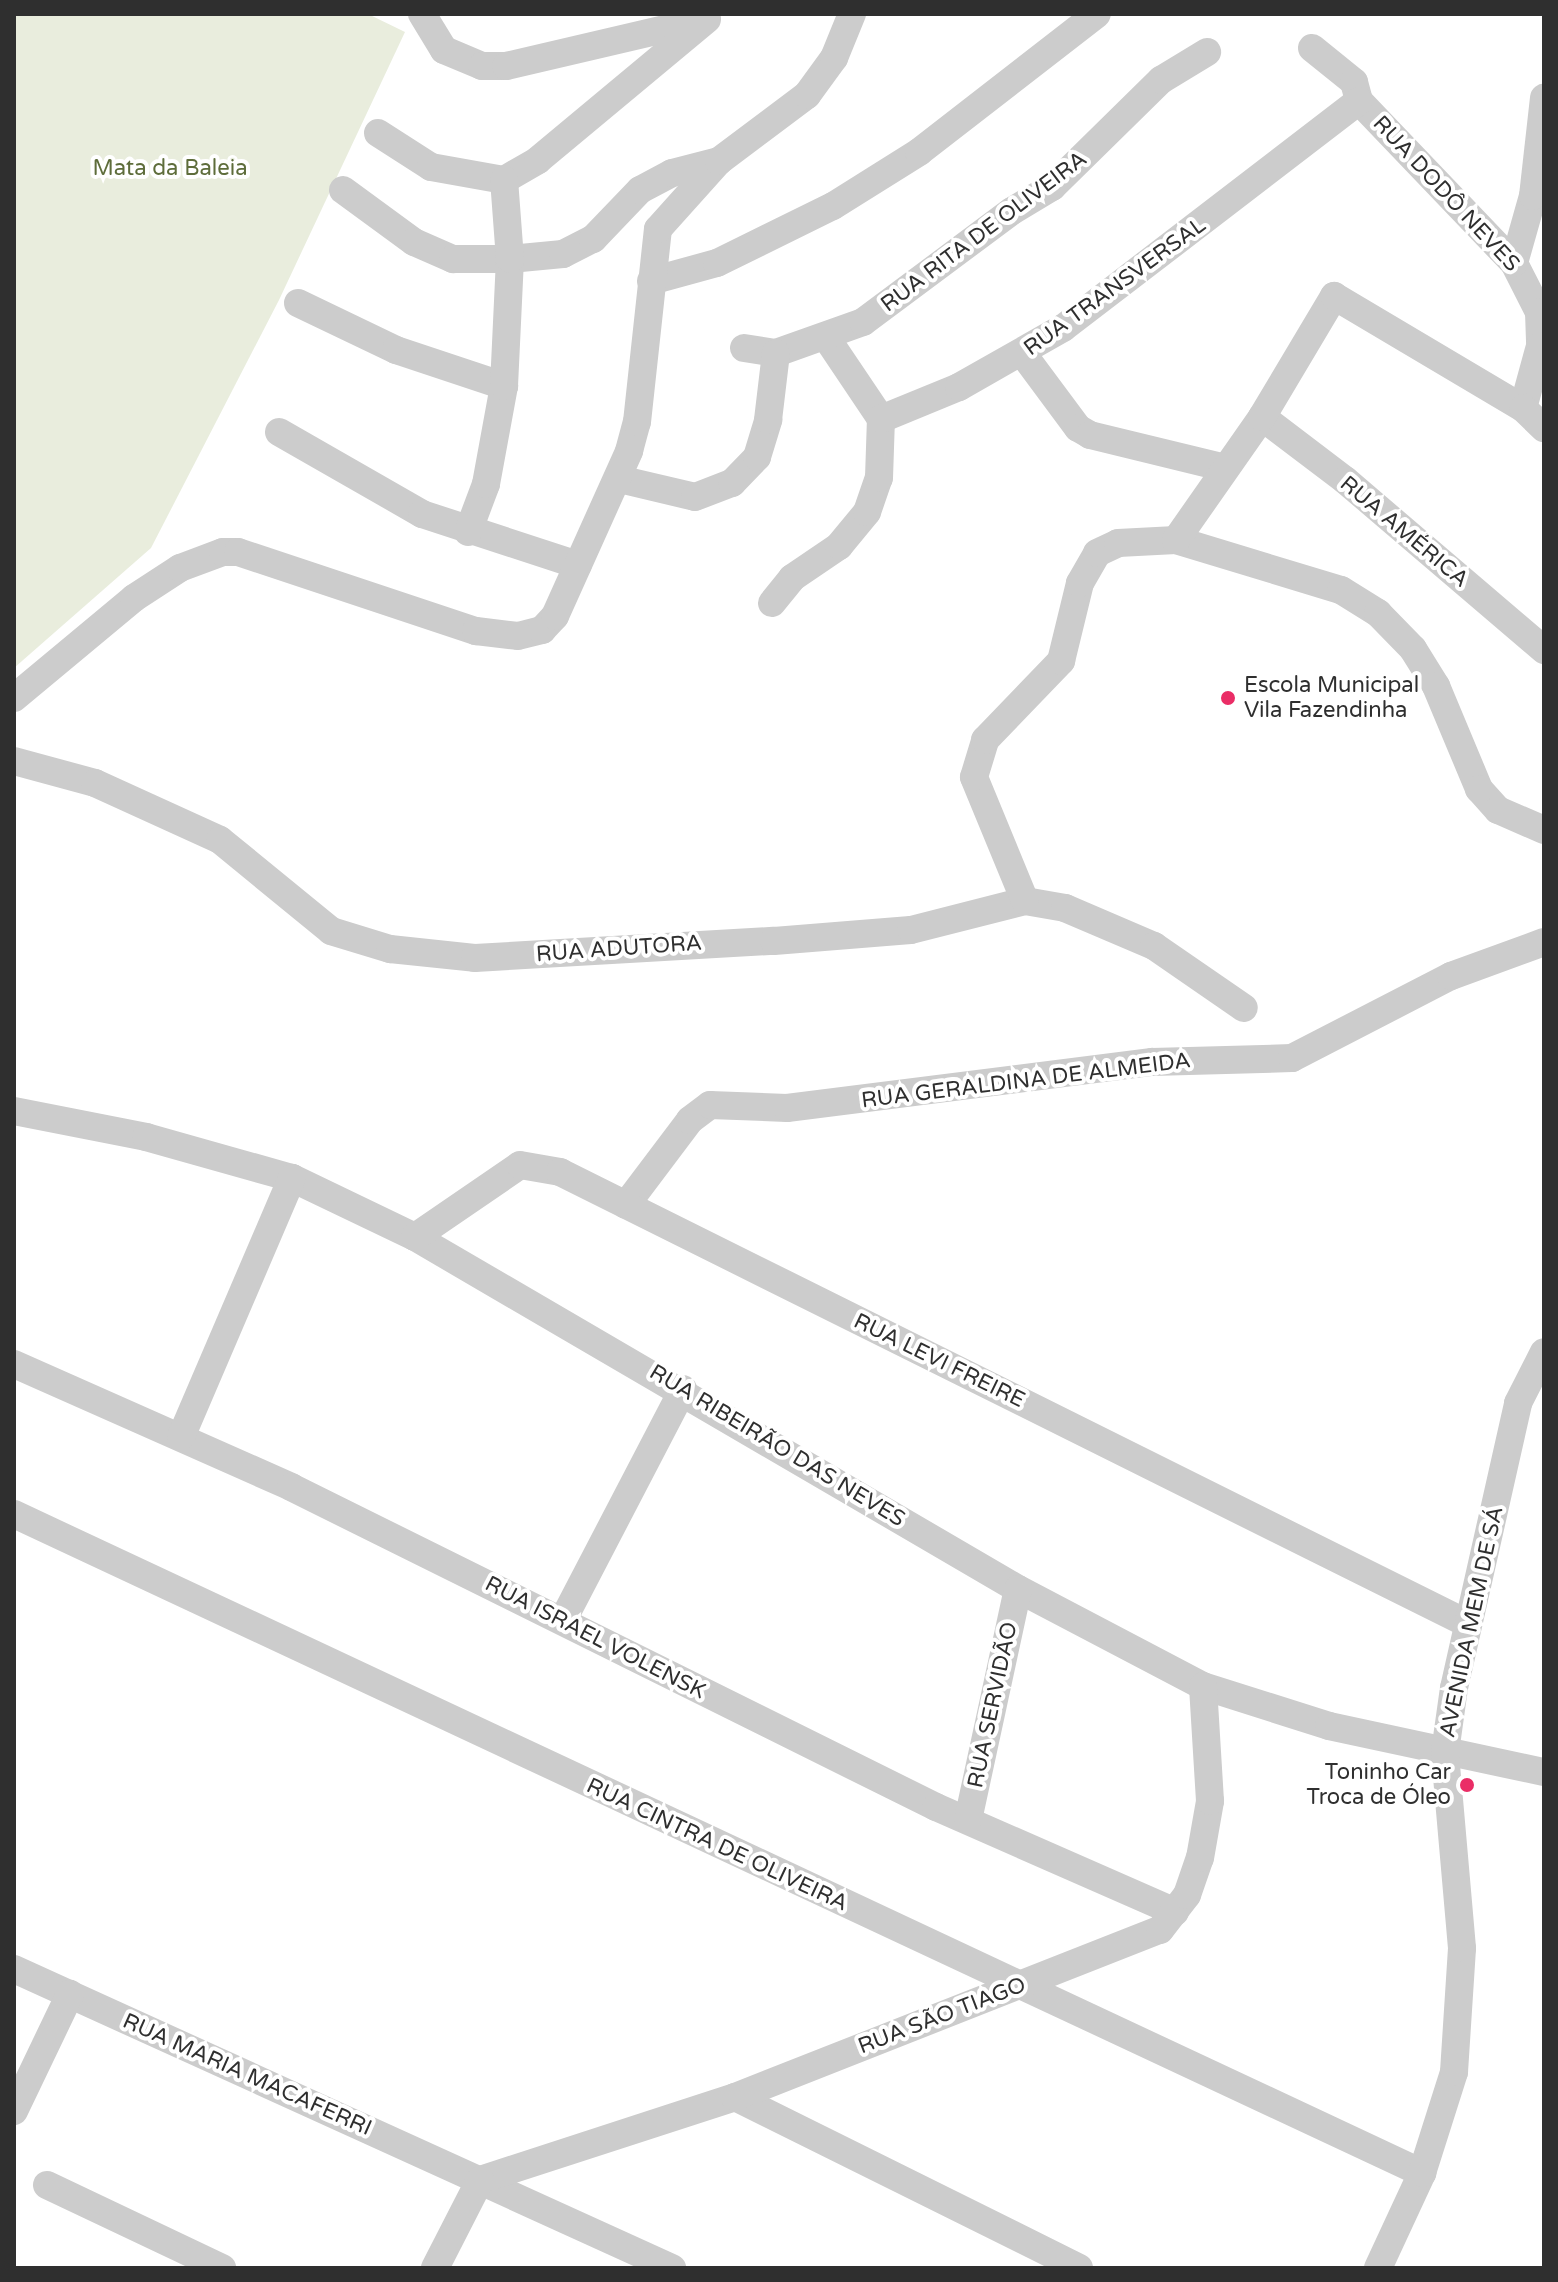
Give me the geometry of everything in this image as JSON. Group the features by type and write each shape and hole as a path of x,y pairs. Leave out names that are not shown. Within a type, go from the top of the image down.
{"street":[{"path":"422,14 444,50 482,66 520,63 713,17"},
{"path":"14,698 134,598 180,568 223,552 238,552 476,631 518,636 542,630 555,616 619,479 637,422 658,229 719,161 807,95 834,58 852,14"},
{"path":"651,281 717,263 833,206 919,152 1097,14"},
{"path":"378,133 431,167 504,180 538,160 713,17"},
{"name":"RUA DODÔ NEVES","path":"1312,48 1354,82 1359,101 1514,263 1539,312 1540,346 1523,408"},
{"name":"RUA RITA DE OLIVEIRA","path":"776,353 863,322 1012,211 1052,187 1161,80 1207,52"},
{"path":"1514,263 1533,196 1544,98"},
{"name":"RUA TRANSVERSAL","path":"881,419 1023,354 1229,204 1359,101"},
{"path":"343,190 414,242 453,259 510,259 563,254 593,239 640,190 672,173 719,161"},
{"path":"468,532 486,484 504,386 510,259 504,180"},
{"path":"1176,540 1262,417 1334,296 1523,408 1544,428"},
{"path":"298,303 396,350 504,386"},
{"path":"772,603 792,578 846,539 867,512 879,478 881,419 826,337"},
{"path":"619,479 695,497 732,483 757,457 768,420 776,353 744,348"},
{"path":"1023,354 1078,428 1090,435 1225,468"},
{"name":"RUA AMÉRICA","path":"1262,417 1345,480 1544,650"},
{"path":"279,432 369,487 468,532 578,565"},
{"path":"1025,901 982,804 974,777 976,759 985,740 1061,661 1080,583 1097,553 1118,543 1176,540 1341,590 1378,613 1413,649 1436,686 1479,789 1498,810 1544,830"},
{"name":"RUA ADUTORA","path":"14,761 95,783 220,840 331,931 390,949 475,958 774,941 911,930 1025,901 1065,908 1154,946 1244,1008"},
{"name":"RUA GERALDINA DE ALMEIDA","path":"626,1205 690,1120 710,1105 787,1108 1152,1062 1292,1058 1451,976 1544,942"},
{"name":"RUA RIBEIRÃO DAS NEVES","path":"14,1111 146,1137 292,1178 415,1237 683,1389 1018,1589 1203,1686 1329,1726 1544,1772"},
{"name":"RUA LEVI FREIRE","path":"415,1237 520,1165 560,1172 1468,1624"},
{"path":"181,1437 292,1178"},
{"name":"AVENIDA MEM DE SÁ","path":"1378,2268 1422,2173 1454,2072 1460,1998 1459,1903 1445,1752 1468,1624 1518,1403 1544,1352"},
{"name":"RUA ISRAEL VOLENSK","path":"14,1364 181,1437 564,1618 672,1680 968,1820 1175,1912"},
{"path":"564,1618 683,1389"},
{"name":"RUA CINTRA DE OLIVEIRA","path":"14,1514 1422,2173"},
{"name":"RUA SERVIDÃO","path":"968,1820 1018,1589"},
{"name":"RUA SÃO TIAGO","path":"480,2180 735,2097 1145,1938 1175,1912 1200,1858 1210,1801 1203,1686"},
{"name":"RUA MARIA MACAFERRI","path":"14,1969 672,2268"},
{"path":"14,2111 70,1994"},
{"path":"735,2097 1079,2268"},
{"path":"435,2268 480,2180"},
{"path":"47,2185 222,2268"}],"green space":[{"name":"Mata da Baleia","path":"14,14 368,14 405,32 279,300 151,548 14,668"}],"place":[{"name":"Escola Municipal Vila Fazendinha","path":"1228,698"},
{"name":"Toninho Car Troca de Óleo","path":"1467,1785"}]}
